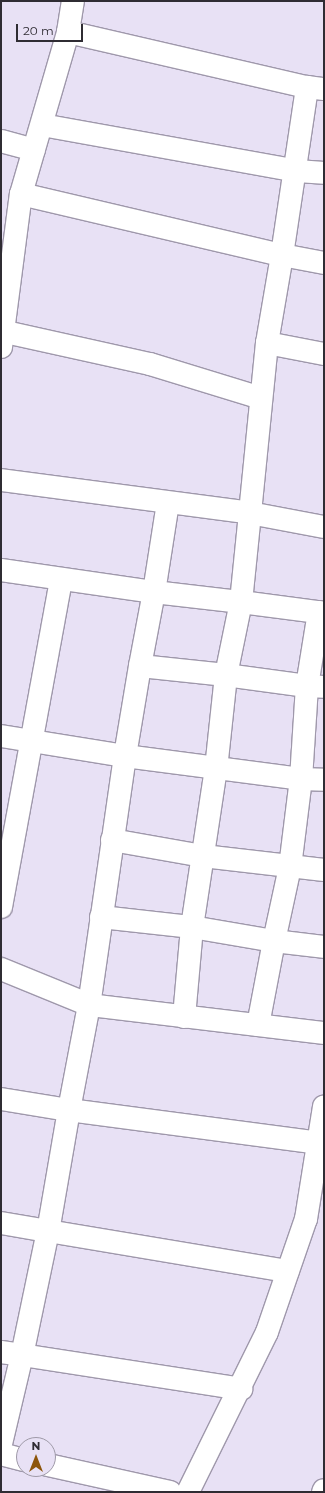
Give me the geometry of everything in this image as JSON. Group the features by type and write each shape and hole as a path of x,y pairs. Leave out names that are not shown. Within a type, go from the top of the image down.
{"street":[{"path":"73,1 68,32 21,194 2,336 150,364 261,398"},
{"path":"68,32 316,88 297,170 267,343 241,602 226,675 216,769 192,927 184,1017"},
{"path":"42,125 297,170 324,173"},
{"path":"1,141 34,150"},
{"path":"21,194 282,255 324,263"},
{"path":"267,343 324,354"},
{"path":"1,480 250,513 324,527"},
{"path":"1,1444 22,1355 48,1231 89,1005 125,756 168,503"},
{"path":"1,570 61,580 322,613 316,686 301,779 290,867 258,1025"},
{"path":"1,907 61,580"},
{"path":"140,666 316,686"},
{"path":"1,736 30,743 216,769 301,779 324,780"},
{"path":"112,840 203,856 324,870"},
{"path":"101,917 192,927 274,941 324,947"},
{"path":"1,969 89,1005 324,1033"},
{"path":"1,1099 69,1110 318,1144"},
{"path":"188,1492 241,1389 267,1332 306,1219 324,1106"},
{"path":"1,1223 288,1272"},
{"path":"1,1352 241,1389"},
{"path":"1,1454 16,1458"},
{"path":"56,1467 170,1492"}]}
